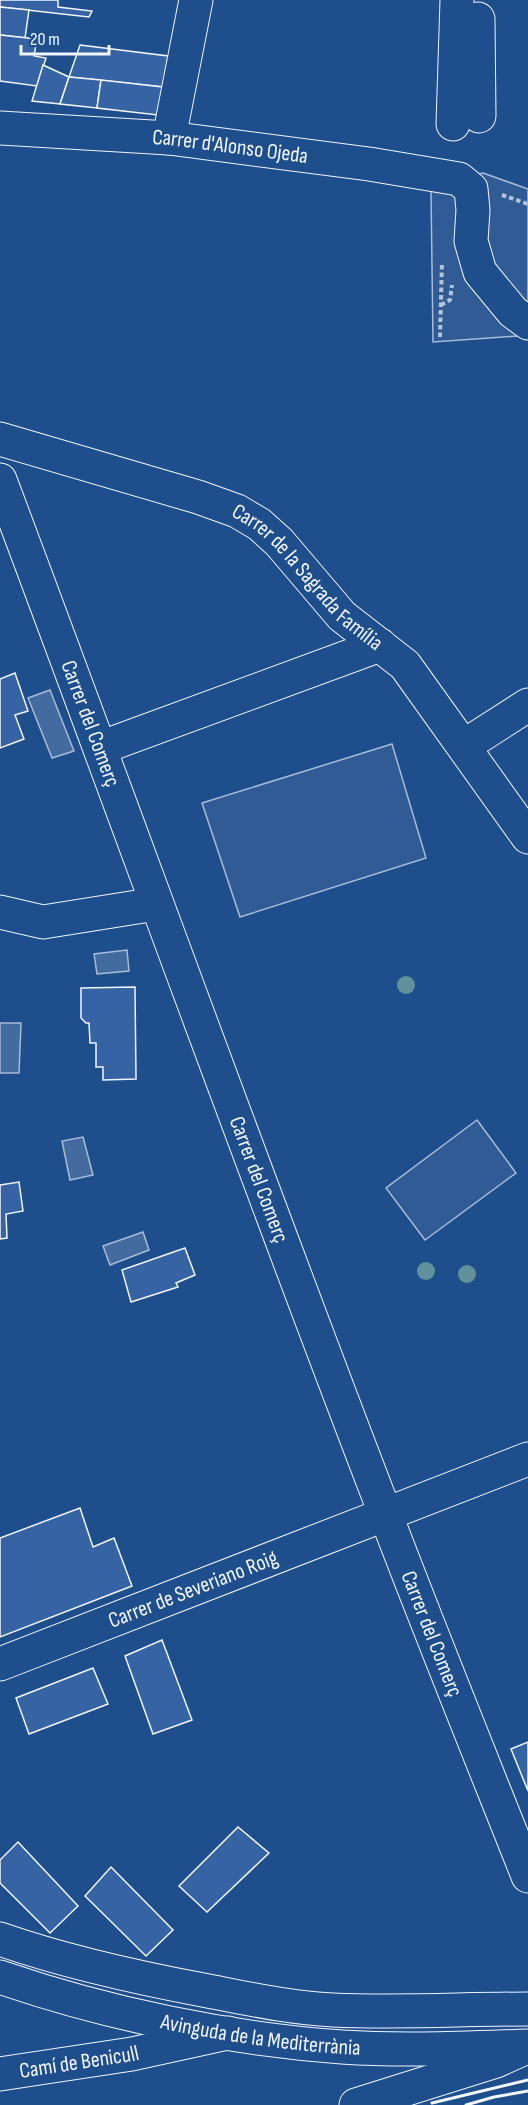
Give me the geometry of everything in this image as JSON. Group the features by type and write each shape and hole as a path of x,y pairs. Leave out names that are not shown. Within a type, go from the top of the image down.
{"street":[{"path":"169,138 196,0"},
{"path":"457,0 466,120 478,0"},
{"name":"Carrer d'Alonso Ojeda","path":"0,128 169,138 369,164 459,179 471,189 473,210 471,241 480,273 520,317"},
{"path":"229,146 251,140 354,142"},
{"name":"Carrer de la Sagrada Família","path":"0,439 198,497 237,512 259,524 279,542 342,616 405,665 528,837"},
{"name":"Carrer del Comerç","path":"0,480 385,1515 528,1876"},
{"path":"100,748 380,645"},
{"path":"464,746 528,705"},
{"path":"0,912 43,922 156,904"},
{"name":"Carrer de Severiano Roig","path":"0,1664 528,1459"},
{"name":"Avinguda de la Mediterrània","path":"0,1940 44,1955 127,1976 260,2001 330,2010 418,2012 518,2008"},
{"name":"Avinguda de la Mediterrània","path":"0,1977 128,2013 228,2033 342,2047 429,2049 528,2046"},
{"name":"Camí de Benicull","path":"0,2074 132,2054 228,2033"},
{"path":"356,2105 496,2061 528,2046"}],"path":[{"path":"441,306 450,300 452,280"}],"shaded area":[{"path":"483,173 528,189 528,322 517,336 433,342 431,191 459,179"},
{"path":"50,690 74,751 52,758 28,698"},
{"path":"392,744 426,858 240,917 202,803"},
{"path":"127,950 129,971 97,974 94,954"},
{"path":"0,1023 21,1023 19,1073 0,1073"},
{"path":"477,1120 516,1173 425,1240 386,1188"},
{"path":"83,1137 93,1175 70,1180 62,1141"},
{"path":"143,1232 149,1250 110,1265 103,1246"}],"building":[{"path":"0,0 58,0 58,7 92,11 89,17 0,7"},
{"path":"0,7 29,10 25,38 0,35"},
{"path":"0,35 37,39 34,56 46,58 37,86 0,81"},
{"path":"80,45 168,56 163,87 69,77"},
{"path":"43,65 69,77 60,104 32,101"},
{"path":"69,77 101,80 97,108 60,104"},
{"path":"101,80 163,87 158,115 97,108"},
{"path":"15,673 28,711 15,715 24,739 0,748 0,679"},
{"path":"135,987 136,1079 103,1080 103,1067 96,1067 96,1043 90,1043 89,1023 81,1018 81,988"},
{"path":"19,1182 23,1211 6,1214 7,1238 0,1239 0,1185"},
{"path":"185,1248 195,1275 176,1283 178,1287 131,1302 122,1270"},
{"path":"80,1508 93,1547 114,1538 132,1586 0,1637 0,1538"},
{"path":"162,1640 192,1720 153,1734 125,1656"},
{"path":"93,1668 108,1704 29,1734 16,1698"},
{"path":"528,1742 528,1791 511,1749"},
{"path":"238,1827 269,1853 207,1912 179,1886"},
{"path":"18,1842 78,1906 50,1933 0,1883 0,1860"},
{"path":"111,1867 173,1930 146,1956 85,1896"}],"wall":[{"path":"432,2103 528,2080"},
{"path":"466,2105 528,2091"}]}
